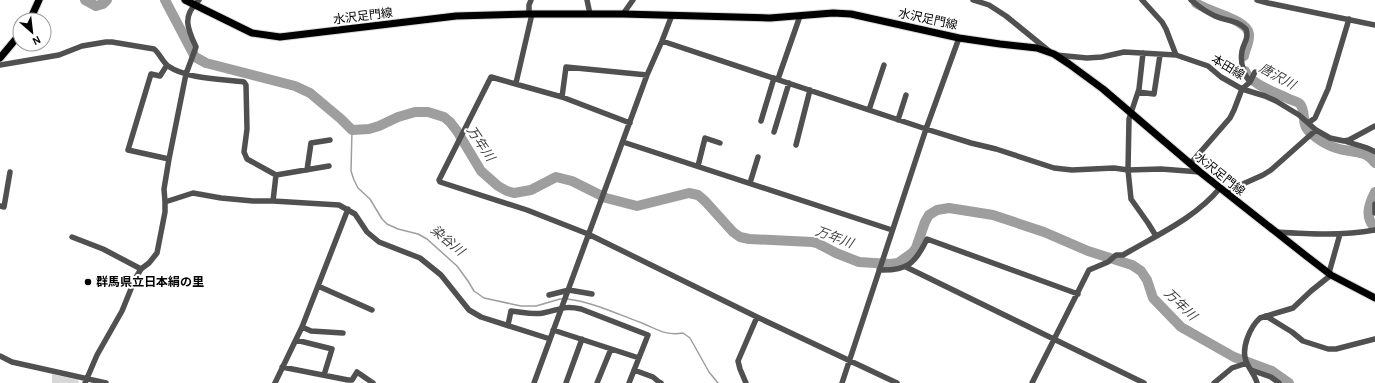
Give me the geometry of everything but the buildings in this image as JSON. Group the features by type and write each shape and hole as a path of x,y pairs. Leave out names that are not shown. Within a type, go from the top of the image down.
{"main road":[{"path":"34,12 39,0"},
{"name":"水沢足門線","path":"185,0 196,3 252,33 280,37 437,18 530,14 623,14 770,18 833,13 851,14 959,38 1037,48 1054,54 1069,64 1130,112 1222,190 1330,274 1375,298"},
{"path":"0,58 12,44"}],"street":[{"path":"516,83 530,14 529,5 531,0"},
{"path":"586,0 590,14"},
{"path":"623,14 632,0"},
{"path":"974,0 989,5 1006,16 1054,54"},
{"path":"1142,0 1162,22 1176,55"},
{"path":"1191,0 1203,10 1215,16 1238,22 1246,29 1247,38 1242,50 1242,66 1250,82"},
{"path":"1257,0 1375,25"},
{"path":"86,380 97,355 122,311 134,280 141,269 152,260 157,253 165,202 164,188 169,159 186,74 196,47 188,30 187,23 190,10 196,3"},
{"path":"534,383 647,75 672,15"},
{"path":"761,121 800,16"},
{"path":"1308,123 1315,118 1328,89 1349,20"},
{"path":"842,383 926,129 959,38"},
{"path":"662,41 898,120 1054,168 1072,170 1114,168 1128,170 1161,169 1200,172"},
{"path":"0,65 59,55 82,46 112,42 154,49 167,65 186,74 244,82 246,85 247,129 244,152 248,159 276,175 329,166"},
{"name":"本田線","path":"1054,54 1070,57 1095,58 1124,52 1176,55 1208,66 1221,77 1242,89 1276,101 1299,115 1316,131 1330,138 1367,148 1375,152"},
{"path":"1143,53 1138,92 1130,112 1129,119 1128,170 1131,199 1148,222 1156,236"},
{"path":"1138,92 1154,94 1160,55"},
{"path":"167,65 160,76 151,74 128,150 169,159"},
{"path":"869,110 884,65"},
{"path":"562,97 566,67 647,75"},
{"path":"1190,164 1230,118 1242,89 1250,82 1255,72"},
{"path":"630,123 562,97 491,77 439,180 440,182 527,210 588,234 757,317 897,383"},
{"path":"774,132 789,83"},
{"path":"796,145 810,90"},
{"path":"898,120 906,95"},
{"path":"1344,141 1354,138 1375,126"},
{"path":"1032,383 1089,270 1108,262 1116,256 1130,251 1184,220 1222,190 1263,175 1271,170 1316,131"},
{"path":"698,166 705,138 720,143"},
{"path":"307,170 311,143 330,140"},
{"path":"623,142 892,230"},
{"path":"750,183 758,157"},
{"path":"0,206 4,207 10,172"},
{"path":"273,201 276,175"},
{"path":"165,202 193,193 252,201 339,205 356,214 367,232 379,242 420,258 441,275 469,310 474,314 550,339"},
{"path":"1375,204 1375,213"},
{"path":"275,383 302,327 348,209"},
{"path":"1276,232 1316,235 1353,234 1375,230"},
{"path":"1257,383 1246,363 1244,353 1251,330 1256,321 1260,318 1293,308 1330,274 1340,234"},
{"path":"72,237 103,249 141,269"},
{"path":"879,270 894,270 906,267 918,257 927,239 1078,294"},
{"path":"906,267 1144,383"},
{"path":"318,286 372,310"},
{"path":"549,295 568,293 592,294"},
{"path":"508,325 511,311 535,314 550,311 563,305 581,309 648,335 630,383"},
{"path":"1266,316 1292,332 1303,341 1328,349 1336,349 1375,339"},
{"path":"746,383 738,361 757,317"},
{"path":"302,327 311,331 343,333"},
{"path":"553,330 639,358"},
{"path":"566,383 582,339"},
{"path":"296,340 332,349 324,375"},
{"path":"598,383 611,348"},
{"path":"0,356 12,362 86,380 106,383"},
{"path":"1214,383 1232,368 1246,363"},
{"path":"282,367 351,380 357,372 373,383"},
{"path":"634,370 653,377 661,383"},
{"path":"1251,370 1271,377 1279,383"}],"shaded area":[{"path":"52,374 78,380 79,383 52,383"}],"waterway":[{"name":"染谷川","path":"85,0 96,6 103,4 107,0"},
{"name":"万年川","path":"165,0 195,57 206,63 295,86 310,93 352,130 369,129 398,117 415,112 428,112 444,117 457,131 481,171 498,186 507,191 514,193 531,190 556,177 572,181 606,198 637,206 689,193 698,195 705,201 733,232 740,237 749,239 812,242 859,262 890,264 898,263 912,253 916,248 929,215 937,210 949,208 993,215 1044,232 1088,251 1132,265 1141,271 1147,280 1153,298 1181,327 1234,357 1272,371 1289,383"},
{"name":"唐沢川","path":"1196,3 1235,20 1247,29 1249,37 1244,56"},
{"name":"唐沢川","path":"1245,71 1248,76 1258,84 1300,104 1303,109 1304,123 1309,132 1318,139 1341,150 1367,155 1375,163"},
{"name":"染谷川","path":"352,130 351,171 354,180 358,188 370,199 382,219 387,224 398,229 418,234 427,239 457,266 474,291 484,298 521,306 536,306 564,299"},
{"name":"唐沢川","path":"1375,192 1369,206 1370,219 1375,228"},
{"name":"染谷川","path":"567,299 596,306 666,333 683,333 690,338 709,372 718,383"}],"place":[{"name":"群馬県立日本絹の里","path":"88,282"}]}
